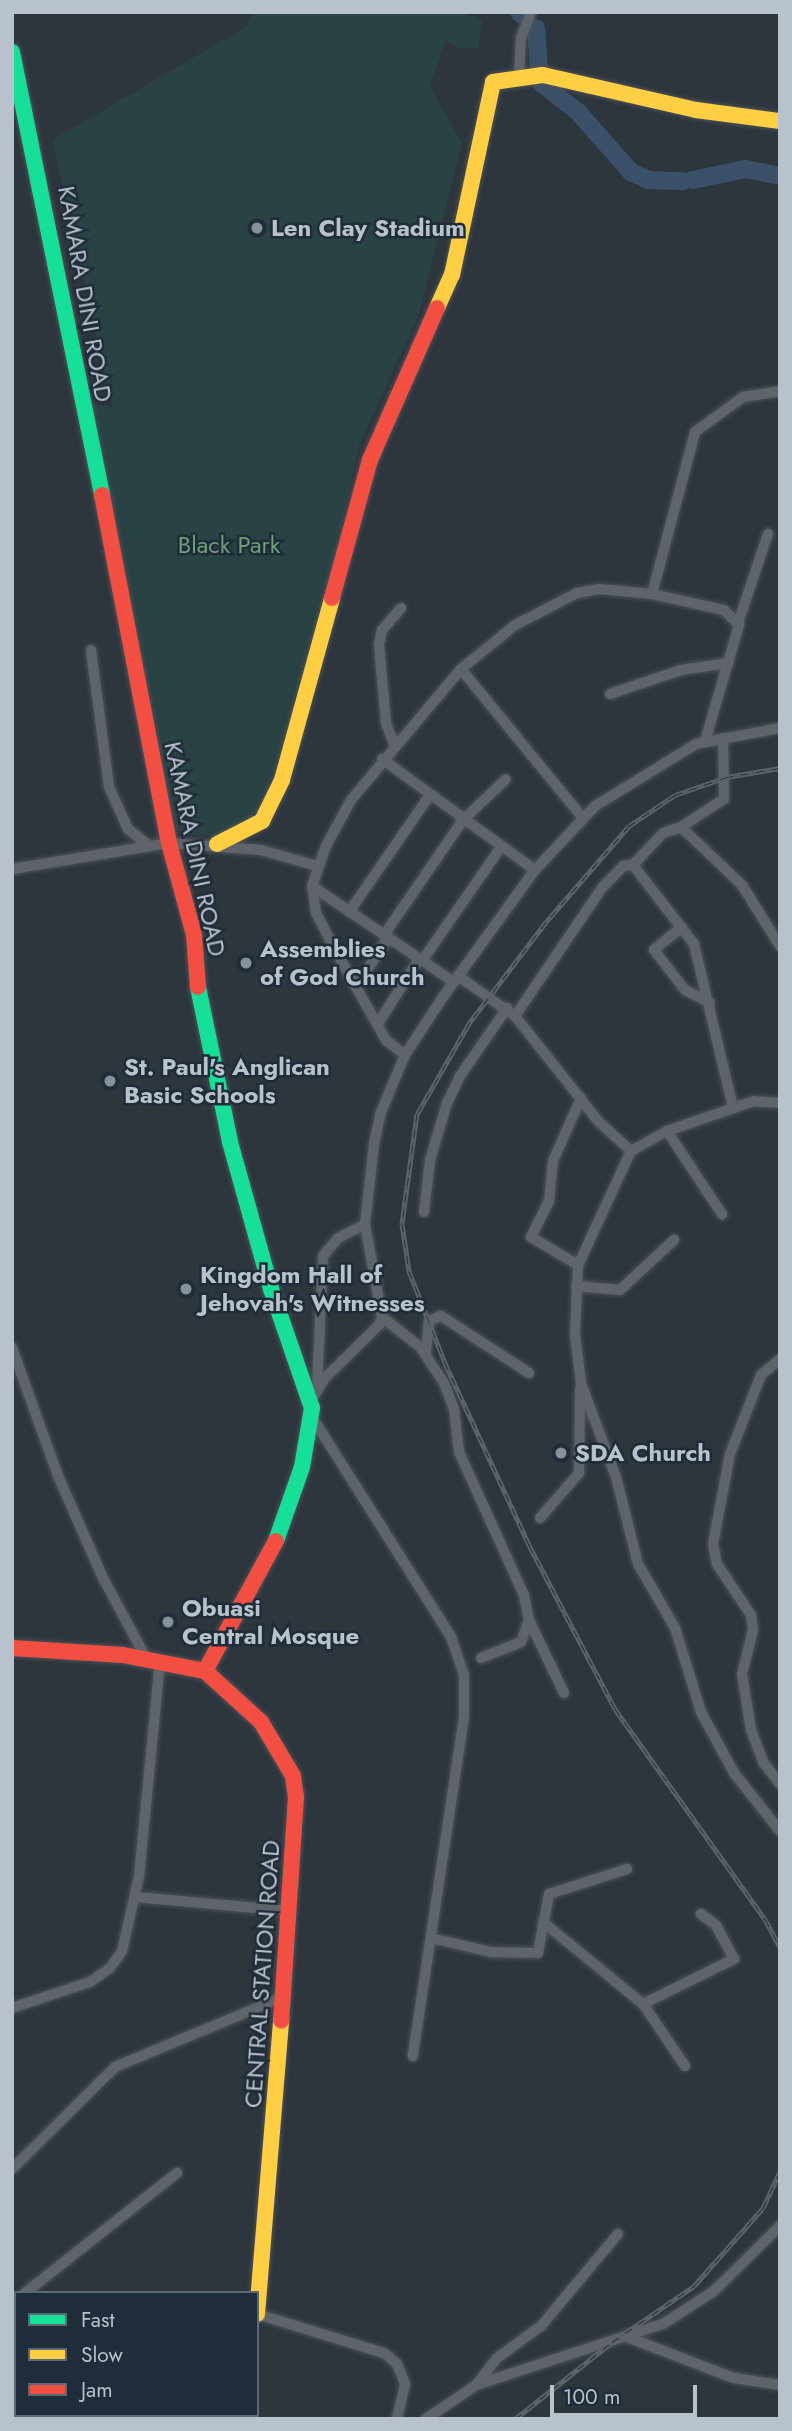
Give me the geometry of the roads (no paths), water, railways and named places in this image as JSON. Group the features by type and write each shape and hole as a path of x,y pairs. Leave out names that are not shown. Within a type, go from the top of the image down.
{"street":[{"path":"519,75 521,38 531,12"},
{"name":"KAMARA DINI ROAD","path":"12,52 45,198 169,843 194,935 198,994 250,1221 313,1402"},
{"path":"217,844 253,829 274,801 370,460 452,275 493,82 519,75 543,75 696,110 780,121"},
{"path":"652,594 695,432 743,397 780,391"},
{"path":"705,741 739,620 768,534"},
{"path":"405,1055 391,1045 356,987 316,914 312,886 317,866 337,823 382,759 461,669 515,625 560,599 597,589 652,594 724,610 739,620"},
{"path":"394,744 386,723 379,644 382,630 401,608"},
{"path":"91,650 109,787 128,829 149,846"},
{"path":"610,694 681,670 728,663"},
{"path":"461,669 582,817"},
{"path":"313,1402 373,1334 382,1317 365,1224 373,1144 381,1112 405,1055 456,979 535,870 582,817 644,772 705,741 780,729"},
{"path":"424,1212 432,1149 447,1103 460,1076 511,1012 602,888 623,866 633,866 663,833 681,827 724,799 723,738"},
{"path":"382,759 535,870"},
{"path":"356,987 463,820 506,779"},
{"path":"349,912 430,794"},
{"path":"681,827 742,885 780,946"},
{"path":"12,869 169,843 217,844 261,850 317,866"},
{"path":"377,1025 501,847"},
{"path":"633,866 682,927 698,956 733,1108"},
{"path":"312,886 421,960 511,1012 581,1098 631,1152"},
{"path":"682,927 654,950 685,990 710,1003"},
{"path":"578,1265 531,1237 551,1193 553,1161 581,1098"},
{"path":"540,1518 579,1473 581,1383 576,1286 578,1265 631,1152 667,1131 754,1101 780,1103"},
{"path":"667,1131 722,1214"},
{"path":"12,1648 153,1660 205,1671 275,1544 302,1467 313,1402 323,1256 338,1238 365,1224"},
{"path":"576,1286 620,1290 674,1240"},
{"path":"426,1353 429,1321 442,1316 529,1373"},
{"path":"382,1317 426,1353 450,1396 456,1443 520,1581 529,1620 564,1693"},
{"path":"12,1348 58,1476 103,1578 153,1660 135,1897 122,1951 110,1968 90,1982 12,2008"},
{"path":"780,1359 761,1375 730,1454 713,1544 717,1564 751,1615 753,1630 742,1674 751,1730 763,1762 780,1784"},
{"path":"581,1383 616,1477 638,1564 675,1628 701,1712 734,1773 780,1832"},
{"path":"313,1402 451,1637 464,1675 464,1717 413,2056"},
{"path":"481,1658 517,1646 529,1620"},
{"name":"CENTRAL STATION ROAD","path":"205,1671 261,1722 293,1776 296,1797 290,1911 259,2291"},
{"path":"431,1938 491,1952 538,1953 542,1949 543,1922 549,1894 626,1869"},
{"path":"135,1897 290,1911"},
{"path":"643,2004 734,1959 716,1925 701,1914"},
{"path":"543,1922 643,2004 685,2066"},
{"path":"12,2169 115,2067 283,1997"},
{"path":"28,2291 177,2173"},
{"path":"426,2419 446,2401 477,2385 663,2324 700,2302 750,2259 780,2226"},
{"path":"477,2385 488,2366 541,2326 618,2234"},
{"path":"259,2315 384,2353 397,2364 405,2384 397,2419"},
{"path":"627,2337 734,2378 780,2385"}],"waterway":[{"path":"519,12 522,15"},
{"path":"536,28 539,68"},
{"path":"541,83 578,112 631,172 648,180 683,181"},
{"path":"693,180 745,169 780,176"}],"railway":[{"path":"780,768 727,777 675,795 629,826 546,922 470,1022 417,1114 402,1224 409,1271 445,1363 529,1545 615,1709 765,1919 780,1947"},
{"path":"515,2419 612,2342 694,2286 763,2208 780,2172"}],"place":[{"name":"Len Clay Stadium","path":"257,228"},
{"name":"Assemblies of God Church","path":"246,963"},
{"name":"St. Paul's Anglican Basic Schools","path":"110,1081"},
{"name":"Kingdom Hall of Jehovah's Witnesses","path":"186,1289"},
{"name":"SDA Church","path":"561,1453"},
{"name":"Obuasi Central Mosque","path":"168,1622"}],"park label":[{"name":"Black Park","path":"229,545"}]}
